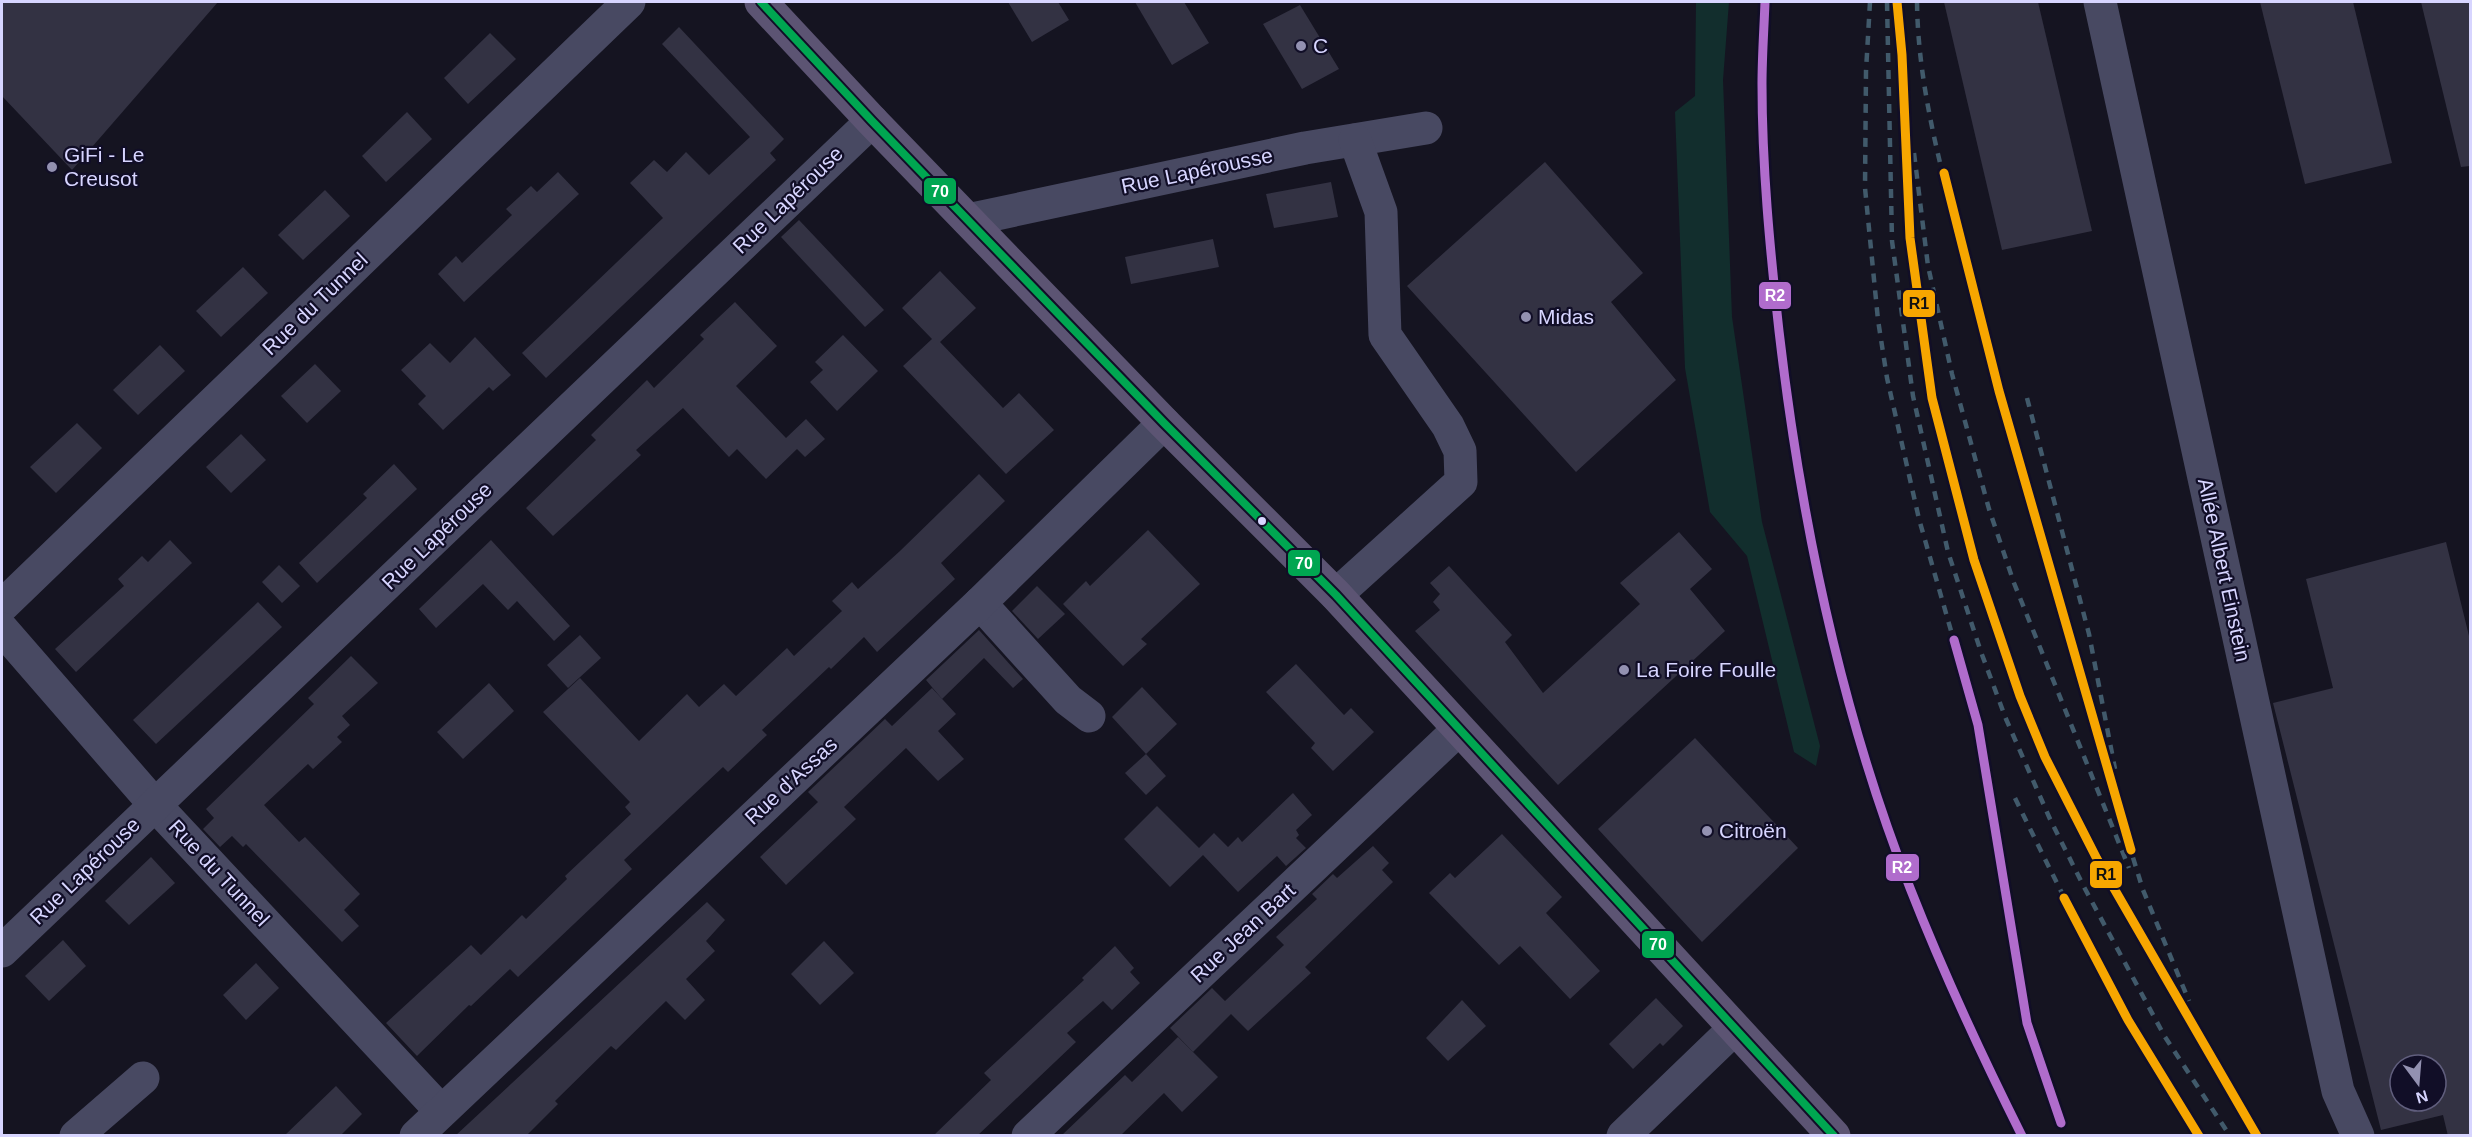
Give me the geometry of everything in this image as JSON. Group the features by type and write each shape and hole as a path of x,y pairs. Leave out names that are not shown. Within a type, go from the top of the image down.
{"main road":[{"path":"761,2 872,121 1164,423 1336,595 1834,1136"},
{"path":"1734,1029 1809,1136"}],"street":[{"name":"Rue du Tunnel","path":"2,606 629,2"},
{"name":"Allée Albert Einstein","path":"2100,2 2337,1091 2358,1136"},
{"name":"Rue Lapérouse","path":"2,951 872,121"},
{"name":"Rue Lapérousse","path":"968,220 1293,151 1426,128"},
{"path":"1336,595 1461,482 1460,451 1448,426 1385,335 1382,212 1354,140"},
{"name":"Rue d'Assas","path":"416,1136 980,603 1164,423"},
{"path":"980,603 1068,700 1089,716"},
{"name":"Rue du Tunnel","path":"2,629 155,805 441,1111"},
{"name":"Rue Jean Bart","path":"1028,1136 1458,730"},
{"path":"1623,1136 1734,1029"},
{"path":"76,1136 143,1078"}],"green space":[{"path":"1696,2 1729,2 1723,80 1732,317 1762,522 1820,746 1816,766 1794,752 1747,556 1710,512 1685,368 1675,112 1695,96"}],"building":[{"name":"GiFi - Le Creusot","path":"2,2 218,2 72,170 2,96"},
{"path":"1008,2 1058,2 1069,20 1032,42"},
{"path":"1135,2 1184,2 1209,43 1172,65"},
{"path":"1944,2 2038,2 2092,231 2002,250"},
{"path":"2260,2 2353,2 2392,163 2305,184"},
{"path":"2421,2 2470,2 2470,166 2461,167"},
{"name":"C","path":"1300,5 1339,69 1302,89 1263,24"},
{"path":"679,27 784,139 770,153 776,160 546,378 522,353 663,218 630,183 654,160 667,172 686,152 709,175 750,137 662,44"},
{"path":"490,33 516,59 468,104 444,78"},
{"path":"407,112 432,139 386,182 362,156"},
{"path":"1545,162 1643,273 1611,302 1676,380 1576,472 1407,286"},
{"path":"558,172 579,194 464,302 438,274 456,256 462,263 512,215 506,209 531,186 537,192"},
{"path":"1331,182 1338,217 1274,228 1266,194"},
{"path":"325,190 350,216 303,260 278,235"},
{"path":"799,220 884,310 865,327 781,237"},
{"path":"1213,239 1219,267 1131,284 1125,257"},
{"path":"243,267 268,293 221,337 196,311"},
{"path":"940,271 976,308 940,342 1003,408 1019,393 1054,430 1006,474 903,366 932,339 902,308"},
{"path":"735,302 777,346 736,386 786,438 806,419 825,439 805,457 797,449 766,479 737,449 729,457 683,408 636,450 641,455 553,536 526,508 596,440 591,435 647,380 654,388 704,339 700,335"},
{"path":"843,335 878,371 837,411 810,382 823,370 815,362"},
{"path":"475,337 511,375 493,391 489,387 443,430 418,404 426,396 401,370 430,343 450,363"},
{"path":"160,345 185,371 138,415 113,390"},
{"path":"315,364 341,391 307,423 281,396"},
{"path":"77,423 102,448 56,493 30,467"},
{"path":"241,434 266,460 231,493 206,467"},
{"path":"394,464 417,489 317,583 299,563 367,498 363,494"},
{"path":"979,474 1005,501 941,563 955,579 877,652 864,637 831,669 829,667 762,730 767,735 728,772 723,767 624,860 632,869 518,977 510,969 417,1056 386,1023 471,945 481,955 522,915 526,919 567,879 565,876 631,814 625,807 630,802 543,712 580,678 639,741 687,694 699,707 724,684 736,696 787,648 794,656 842,611 832,601 852,582 858,589"},
{"path":"1148,530 1200,584 1141,639 1147,644 1123,666 1063,604 1086,581 1090,586"},
{"name":"La Foire Foulle","path":"1679,532 1712,569 1690,589 1725,631 1558,785 1415,631 1440,610 1433,602 1440,594 1430,583 1449,566 1512,635 1505,642 1543,693 1640,604 1620,583"},
{"path":"170,540 192,563 76,672 55,649 124,586 118,579 142,556 148,562"},
{"path":"491,540 570,626 554,641 517,601 508,610 483,584 436,628 419,609"},
{"path":"2446,542 2470,640 2470,1136 2448,1136 2443,1115 2381,1130 2273,703 2333,688 2306,579"},
{"path":"279,565 300,586 282,603 262,582"},
{"path":"1037,586 1065,614 1038,639 1012,611"},
{"path":"258,602 282,627 156,744 133,720"},
{"path":"979,630 1023,679 1013,688 984,658 942,699 926,680"},
{"path":"580,635 601,658 568,688 547,665"},
{"path":"351,656 378,683 342,716 350,725 337,737 342,742 313,769 308,764 264,805 299,842 305,837 360,894 344,910 359,926 342,942 246,844 243,847 232,836 220,847 203,829 214,818 206,809 314,704 308,698"},
{"path":"1296,664 1344,715 1351,708 1374,732 1333,771 1311,748 1315,743 1266,692"},
{"path":"489,683 514,711 463,759 437,732"},
{"path":"1142,687 1177,724 1146,754 1112,717"},
{"path":"932,688 956,714 938,731 964,759 938,781 906,748 844,807 856,819 786,885 760,857 818,802 808,792 885,719 892,726"},
{"name":"Citroën","path":"1695,738 1798,848 1702,942 1598,829"},
{"path":"1146,754 1166,776 1146,795 1125,773"},
{"path":"1293,793 1312,815 1296,830 1299,835 1296,838 1306,848 1286,866 1277,856 1238,892 1203,855 1170,887 1124,839 1157,806 1199,848 1214,833 1228,847 1238,837 1242,842"},
{"path":"1502,834 1562,897 1546,913 1600,971 1570,999 1520,946 1499,965 1429,893 1450,873 1455,878"},
{"path":"1373,846 1389,863 1382,870 1393,882 1305,967 1311,973 1248,1031 1231,1014 1193,1052 1170,1028 1212,988 1225,1001 1284,945 1276,937 1317,899 1312,894 1333,874 1337,878"},
{"path":"151,857 175,883 129,925 105,901"},
{"path":"707,902 725,920 706,941 715,951 686,979 705,1000 685,1020 666,1001 616,1050 611,1046 555,1101 558,1104 526,1136 455,1136"},
{"path":"63,940 86,966 49,1001 25,976"},
{"path":"824,941 854,973 820,1005 791,974"},
{"path":"1115,946 1134,968 1130,972 1140,983 1112,1010 1103,1001 1067,1033 1076,1042 977,1136 933,1136 991,1080 984,1073 1084,980 1082,978"},
{"path":"256,963 279,988 246,1020 223,995"},
{"path":"1656,998 1683,1026 1663,1046 1660,1043 1633,1069 1609,1044"},
{"path":"1462,1000 1486,1026 1448,1061 1426,1038"},
{"path":"1178,1037 1218,1077 1182,1112 1164,1093 1120,1136 1061,1136 1125,1075 1132,1082"},
{"path":"336,1086 362,1114 340,1136 284,1136"}],"railway":[{"path":"1870,2 1866,71 1865,188 1878,320 1887,378 1919,519 1978,725 2027,1023 2061,1123"},
{"path":"1887,2 1892,241 1913,396 1948,552 2006,719 2050,819 2165,1037 2230,1136"},
{"path":"1897,2 1902,55 1910,238 1932,398 1974,560 2020,696 2045,757 2097,859 2257,1136"},
{"path":"1917,2 1923,75 1936,147 2010,430 2143,890 2189,1001"},
{"path":"1914,153 1928,266 1952,374 1989,509 2014,583 2129,868"},
{"path":"2027,398 2089,634 2115,769"},
{"path":"2015,798 2102,970 2148,1053 2199,1136"}],"transit line":[{"name":"70","path":"761,2 872,121 1164,423 1336,595 1834,1136"},
{"name":"R2","path":"1765,2 1762,115 1765,177 1779,331 1799,473 1826,614 1863,753 1910,888 1963,1013 2022,1136"},
{"name":"R1","path":"1897,2 1902,55 1910,238 1932,398 1974,560 2020,696 2045,757 2097,859 2257,1136"},
{"name":"R1","path":"1944,173 1999,391 2131,850"},
{"name":"R2","path":"1954,640 1978,725 2027,1023 2061,1123"},
{"name":"R1","path":"2064,898 2128,1020 2199,1136"}],"place":[{"name":"C","path":"1301,46"},
{"name":"GiFi - Le Creusot","path":"52,167"},
{"name":"Midas","path":"1526,317"},
{"name":"La Foire Foulle","path":"1624,670"},
{"name":"Citroën","path":"1707,831"}]}
